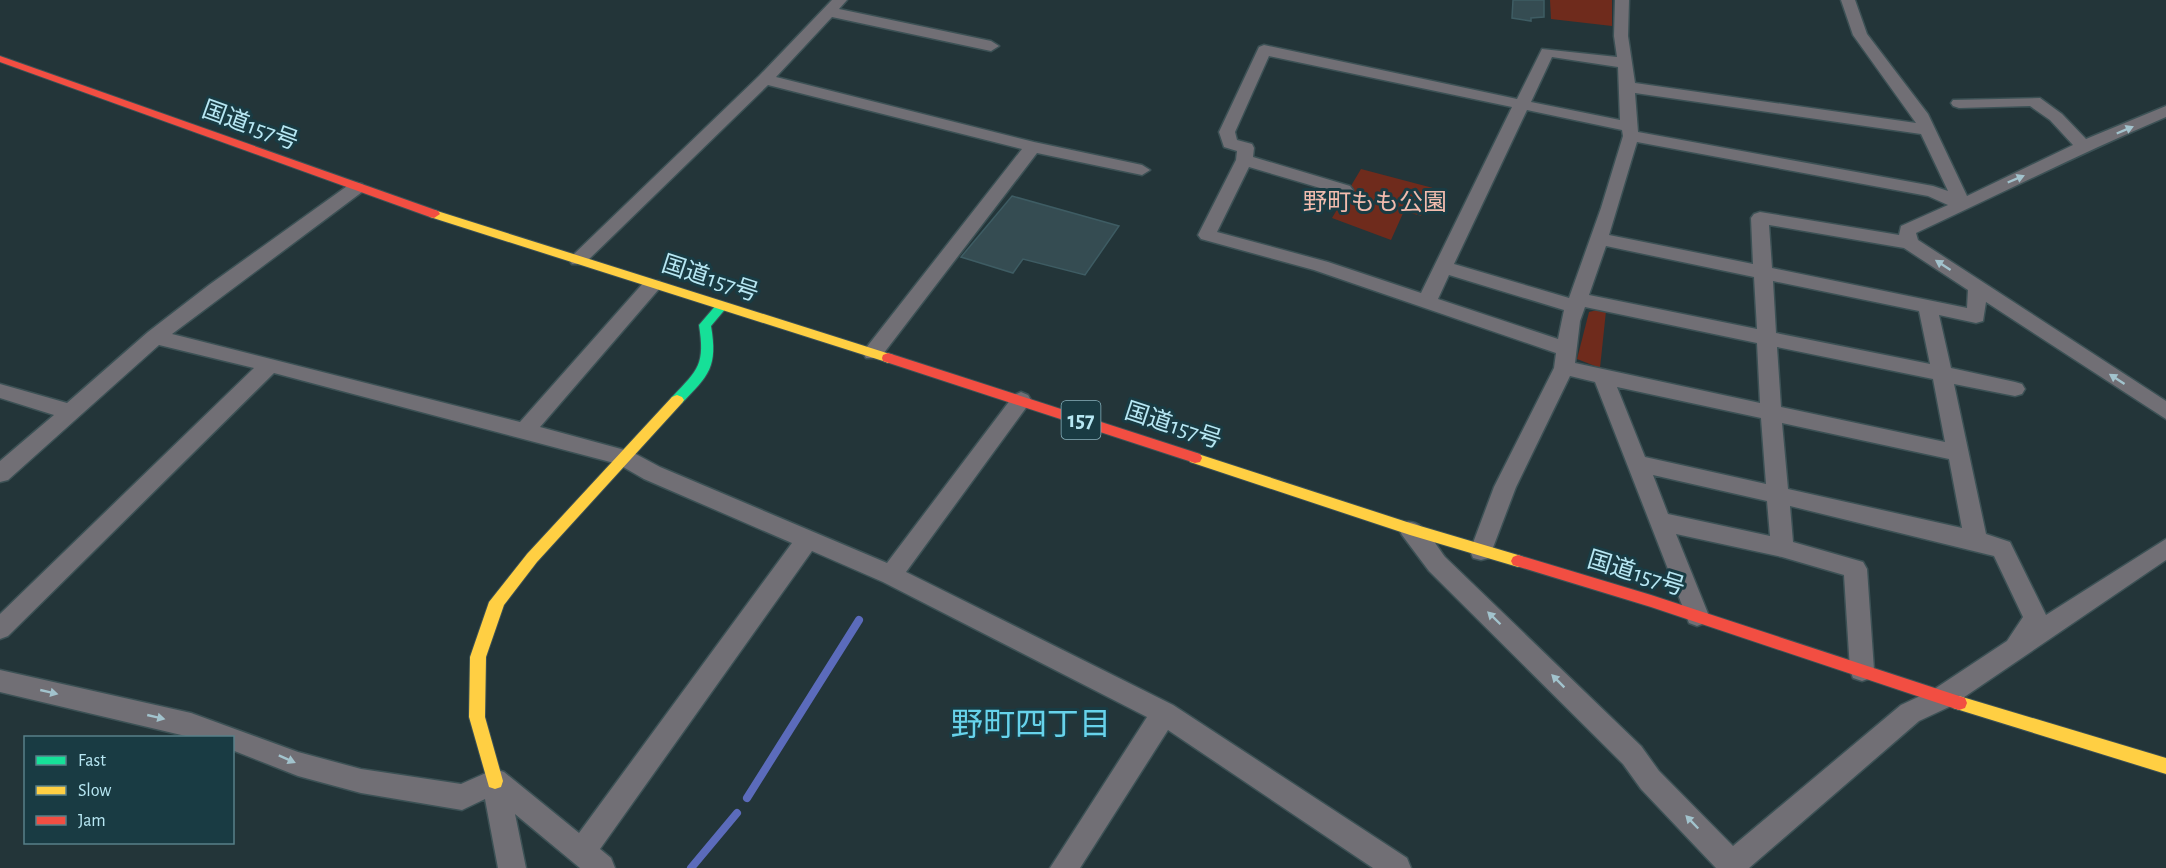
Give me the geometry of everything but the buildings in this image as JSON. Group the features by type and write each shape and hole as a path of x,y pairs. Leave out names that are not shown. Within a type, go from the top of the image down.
{"main road":[{"name":"国道157号","path":"0,59 356,188 652,285 1021,400 1410,530 1697,616 1942,698 2166,766"},
{"path":"495,781 477,717 478,657 497,602 532,558 707,367 710,347 705,325 721,307"}],"street":[{"path":"1481,551 1505,487 1565,359 1576,303 1599,239 1630,132 1626,63 1621,36 1622,0"},
{"path":"1848,0 1860,35 1920,114 1963,205"},
{"path":"578,260 765,79 836,6 991,46"},
{"path":"1958,453 1603,376 1427,301 1321,266 1207,235 1244,160 1246,148 1230,143 1227,132 1264,50 1522,103 1630,132 1933,191 1963,205"},
{"path":"1427,301 1546,52 1626,63"},
{"path":"765,79 1033,147 1142,170"},
{"path":"1627,87 1928,130"},
{"path":"1959,103 2034,101 2056,117 2083,146"},
{"path":"1909,243 1907,230 2083,146 2166,111"},
{"path":"873,353 1033,147"},
{"path":"1244,160 1344,190"},
{"path":"0,474 155,337 216,289 356,188"},
{"path":"1782,548 1766,339 1760,218 1909,243 2166,411"},
{"path":"1599,239 1976,316 1977,288"},
{"path":"1444,267 1576,303 2015,389"},
{"path":"524,431 652,285"},
{"path":"1928,307 1976,540"},
{"path":"155,337 624,458 891,575 1164,713 1397,868"},
{"path":"0,628 270,365"},
{"path":"1603,376 1697,616"},
{"path":"0,391 69,412"},
{"path":"891,575 1021,400"},
{"path":"1636,463 1976,540 2002,549 2036,618 2010,653"},
{"path":"1658,521 1782,548 1855,569 1862,670"},
{"path":"1410,530 1437,564 1632,755 1650,780 1733,866 1910,713 1942,698 2166,548"},
{"path":"495,781 592,859 807,540"},
{"path":"0,681 191,725 225,736"},
{"path":"1068,866 1164,713"},
{"path":"234,739 298,764 361,781 462,797 495,781"},
{"path":"495,781 512,868"}],"green space":[{"path":"1550,0 1612,0 1612,26 1551,19"},
{"name":"野町もも公園","path":"1361,169 1433,188 1421,216 1404,211 1391,240 1332,218"},
{"path":"1606,311 1600,368 1577,359 1589,312"}],"waterway":[{"path":"747,798 859,620"},
{"path":"691,868 737,813"}],"traffic: fast":[{"path":"677,400 704,367 708,351 705,325 721,307"}],"traffic: slow":[{"path":"434,214 888,358"},
{"path":"495,781 477,717 478,657 497,602 532,558 677,400"},
{"path":"1195,458 1410,529 1518,561"},
{"path":"1959,703 2166,766"}],"traffic: jam":[{"path":"0,59 434,214"},
{"path":"888,358 1195,458"},
{"path":"1518,561 1651,601 1959,703"}],"district":[{"name":"野町四丁目","path":"1031,725"}]}
